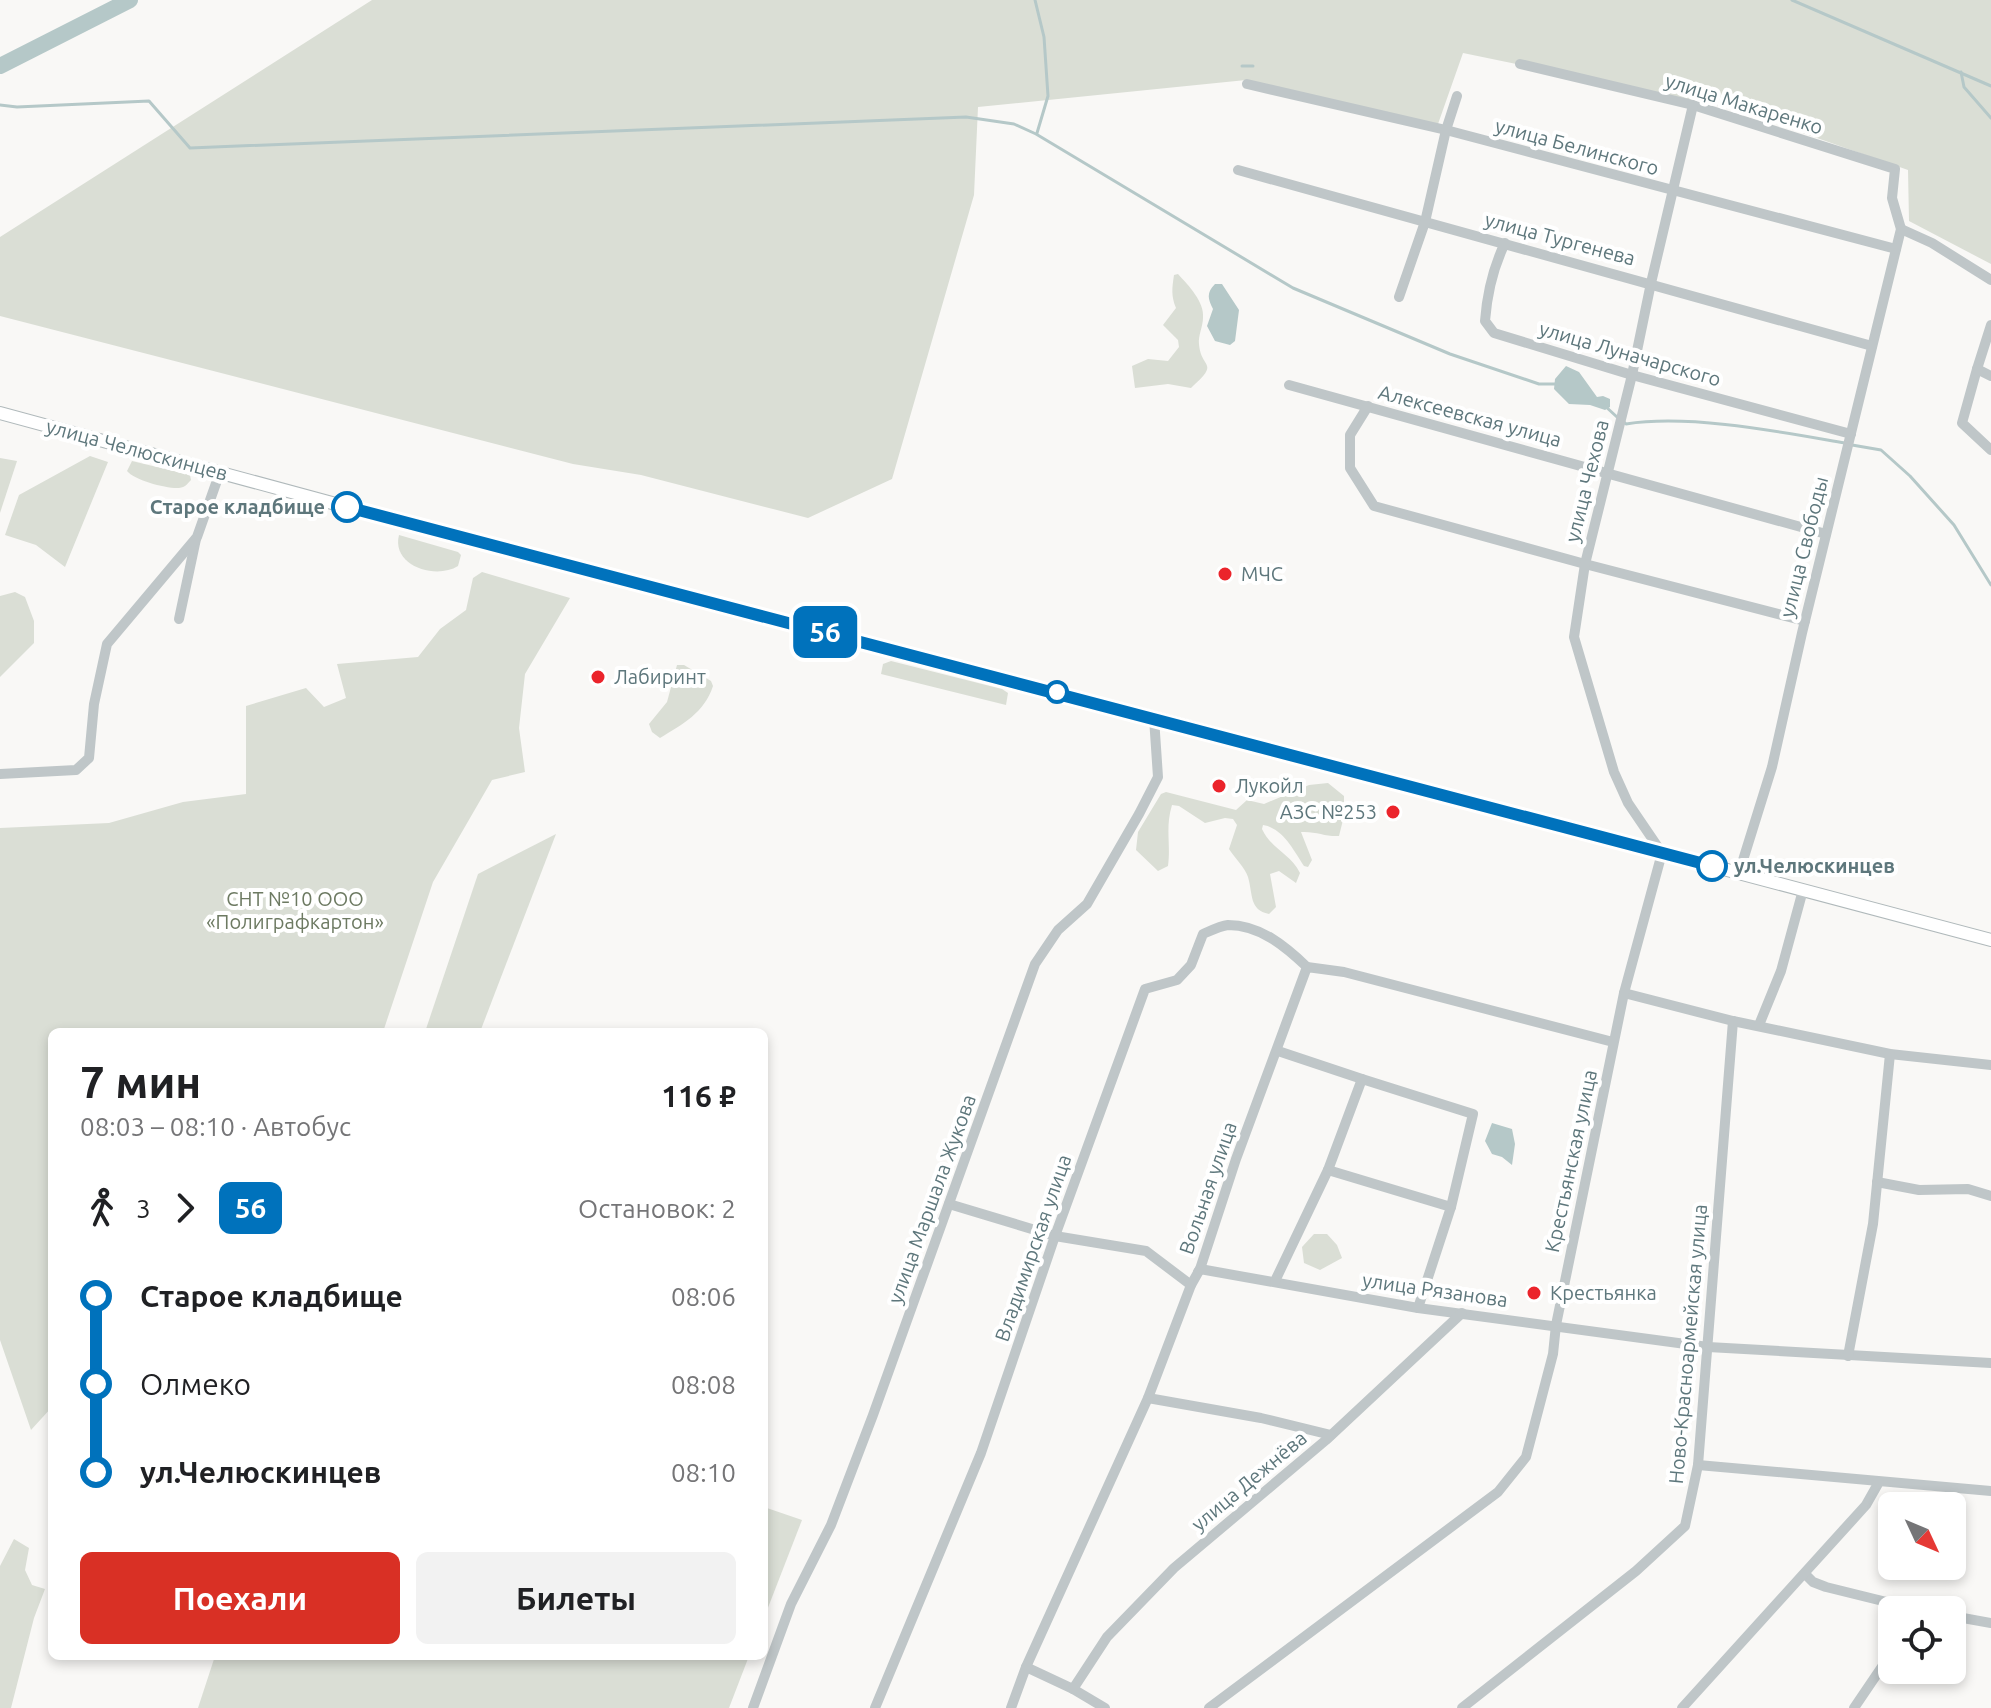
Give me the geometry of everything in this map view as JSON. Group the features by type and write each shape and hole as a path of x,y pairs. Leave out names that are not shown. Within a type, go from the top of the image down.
{"main road":[{"name":"улица Челюскинцев","path":"0,413 487,545 1991,940"}],"street":[{"name":"улица Макаренко","path":"1520,64 1693,105 1895,169 1892,198 1901,229"},
{"name":"улица Белинского","path":"1247,84 1446,130 1896,249"},
{"path":"1399,297 1425,222 1457,96"},
{"name":"улица Чехова","path":"1662,853 1628,803 1614,772 1574,637 1585,564 1632,375 1693,105"},
{"name":"улица Тургенева","path":"1238,170 1872,346"},
{"path":"1901,229 1932,243 1991,280"},
{"name":"улица Свободы","path":"1739,873 1772,767 1901,229"},
{"name":"улица Луначарского","path":"1505,243 1496,262 1487,299 1485,321 1487,328 1494,333 1632,375 1851,434"},
{"path":"1991,325 1962,423 1991,450"},
{"path":"1977,369 1991,376"},
{"name":"Алексеевская улица","path":"1289,385 1826,534"},
{"path":"1368,406 1350,435 1350,468 1374,506 1805,621"},
{"path":"179,619 197,537 220,472"},
{"path":"0,774 76,770 89,758 94,704 107,644 197,537"},
{"name":"улица Маршала Жукова","path":"753,1708 791,1604 831,1525 1035,964 1058,930 1087,904 1158,777 1154,718"},
{"name":"Крестьянская улица","path":"1209,1708 1498,1492 1526,1457 1553,1354 1556,1325 1624,993 1662,853"},
{"path":"1759,1025 1781,971 1803,890"},
{"name":"Владимирская улица","path":"875,1708 981,1453 1055,1236 1145,989 1177,980 1191,965 1203,934 1226,925 1252,929 1281,943 1307,967"},
{"path":"1307,967 1344,972 1613,1042"},
{"name":"Вольная улица","path":"1200,1269 1236,1159 1307,967"},
{"path":"1624,993 1733,1021 1890,1054 1991,1065"},
{"name":"Ново-Красноармейская улица","path":"1462,1708 1636,1571 1685,1526 1698,1465 1733,1021"},
{"path":"1278,1051 1473,1114 1451,1207 1418,1308"},
{"path":"1848,1356 1873,1224 1890,1054"},
{"path":"1275,1281 1328,1170 1362,1079"},
{"path":"1328,1170 1451,1207"},
{"path":"1877,1182 1919,1190 1968,1189 1991,1196"},
{"path":"949,1204 1055,1236 1146,1251 1191,1285 1200,1269"},
{"name":"улица Рязанова","path":"1200,1269 1418,1308 1708,1347 1991,1363"},
{"name":"Вольная улица","path":"1011,1708 1026,1667 1148,1398 1191,1285"},
{"name":"улица Дежнёва","path":"1073,1689 1107,1637 1174,1568 1331,1435 1462,1313"},
{"path":"1148,1398 1261,1418 1331,1435"},
{"path":"1698,1465 1991,1491"},
{"path":"1682,1708 1866,1505 1879,1482"},
{"path":"1805,1574 1813,1582 1826,1587 1878,1600"},
{"path":"1966,1619 1991,1623"},
{"path":"1026,1667 1105,1708"},
{"path":"1854,1708 1878,1673"}],"green space":[{"path":"372,0 1991,0 1991,264 1909,221 1908,170 1735,109 1463,53 1438,124 1246,80 978,107 974,195 892,479 808,518 641,475 573,464 0,316 0,237"},
{"path":"1178,274 1195,294 1203,312 1199,344 1207,369 1191,388 1168,384 1135,388 1132,366 1148,359 1168,361 1179,347 1178,340 1163,325 1176,308 1172,288 1174,275"},
{"path":"90,456 108,462 65,567 36,545 5,535 19,495"},
{"path":"0,458 17,461 0,513"},
{"path":"132,461 190,475 191,480 179,488 151,483 127,471"},
{"path":"399,535 458,552 461,555 458,566 438,571 417,567 402,555 398,546"},
{"name":"СНТ №10 ООО «Полиграфкартон»","path":"482,572 570,598 525,674 519,728 525,772 492,780 433,882 384,1028 48,1028 48,1411 31,1430 0,1340 0,828 109,823 183,802 246,794 246,706 306,688 324,707 346,698 337,664 418,657 440,629 466,610 473,578"},
{"path":"15,592 25,597 34,621 34,643 0,677 0,596"},
{"path":"891,661 1002,689 1008,693 1006,705 881,674 883,664"},
{"path":"677,665 684,665 711,681 713,686 698,711 660,738 652,732 649,724 667,702"},
{"path":"1328,783 1344,796 1344,816 1339,836 1301,832 1312,860 1308,867 1304,866 1282,835 1263,825 1266,836 1300,873 1296,883 1279,871 1270,874 1276,907 1269,914 1255,905 1247,874 1229,849 1237,825 1233,819 1205,823 1179,806 1172,805 1168,866 1158,871 1136,850 1138,832 1161,794 1166,792 1236,810 1247,800 1264,804 1309,785"},
{"path":"556,834 482,1028 426,1028 478,874"},
{"path":"1314,1234 1327,1234 1337,1245 1342,1258 1320,1270 1304,1263 1302,1247"},
{"path":"768,1508 802,1520 768,1608"},
{"path":"14,1539 29,1548 25,1570 32,1585 45,1589 34,1618 11,1708 0,1708 0,1566"},
{"path":"214,1660 747,1660 729,1708 198,1708"}],"shaded area":[{"path":"1215,284 1222,284 1239,310 1235,341 1230,345 1215,341 1207,326 1213,309 1209,293"},
{"path":"1566,366 1579,372 1597,397 1610,399 1610,407 1605,410 1590,405 1569,404 1554,389 1555,379"},
{"path":"1492,1123 1512,1129 1515,1144 1512,1165 1492,1154 1485,1141"}],"waterway":[{"path":"0,66 130,0"},
{"path":"1035,0 1044,37 1048,96 1037,133"},
{"path":"1792,0 1991,86"},
{"path":"1242,66 1253,66"},
{"path":"1961,72 1964,87 1991,118"},
{"path":"0,105 17,107 149,101 190,148 966,117 1014,124 1036,134 1293,288 1450,354 1539,384 1558,384"},
{"path":"1605,406 1617,417"},
{"path":"1623,421 1626,424 1651,421 1707,423 1845,443"},
{"path":"1852,445 1881,450 1910,476 1954,525 1991,585"}],"bus line":[{"name":"56","path":"347,507 1712,866"}],"place":[{"name":"Старое кладбище","path":"347,507"},
{"name":"МЧС","path":"1225,574"},
{"name":"Лабиринт","path":"598,677"},
{"name":"Лукойл","path":"1219,786"},
{"name":"АЗС №253","path":"1393,812"},
{"name":"ул.Челюскинцев","path":"1712,866"},
{"name":"Крестьянка","path":"1534,1293"}]}
